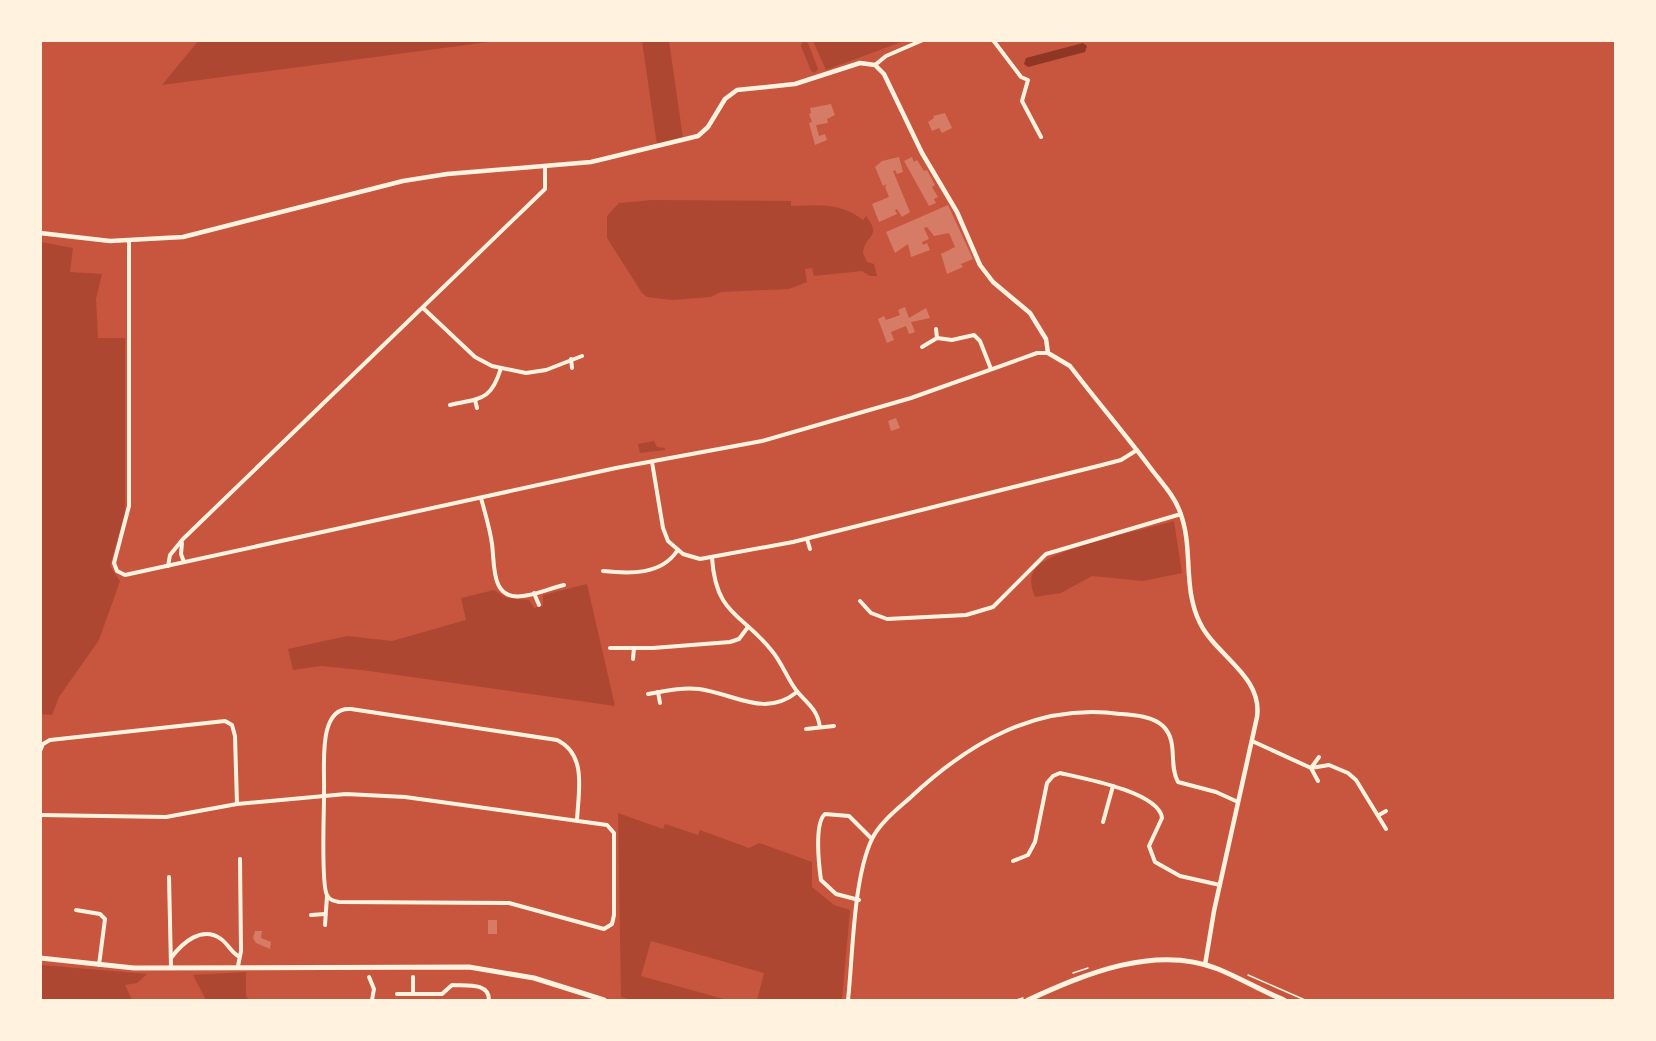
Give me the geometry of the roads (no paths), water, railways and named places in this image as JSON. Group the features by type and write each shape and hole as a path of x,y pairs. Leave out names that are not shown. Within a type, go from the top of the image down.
{"main road":[{"path":"40,958 99,966 171,968 469,967 534,978 586,997 604,1000"},
{"path":"1029,998 1083,975 1129,964 1155,961 1204,965 1284,1000"}],"street":[{"path":"875,66 886,56 923,40"},
{"path":"993,40 1021,77 1028,80 1022,101 1041,137"},
{"path":"40,233 129,242 206,232 404,181 447,174 598,161 694,138 708,127 725,99 737,90 795,84 855,65 875,66 883,71 922,153 957,212 980,265 993,282 1030,313 1046,339 1048,352"},
{"path":"168,566 170,555 183,539 545,189 545,166"},
{"path":"129,242 129,506 114,563 117,571 122,574 652,462 732,448 828,423 951,385 1037,353 1048,352 1061,358 1070,366 1174,499 1181,514 1189,591 1200,622 1216,648 1247,679 1255,693 1258,712 1204,965"},
{"path":"423,308 479,360 501,368 518,372 534,372 550,369 582,356"},
{"path":"936,329 937,338"},
{"path":"922,347 937,338 952,340 969,335 976,336 991,369"},
{"path":"571,359 572,368"},
{"path":"450,405 491,394 501,368"},
{"path":"474,400 477,408"},
{"path":"652,462 664,531 677,551 690,557 712,558 807,539 1117,462 1137,450"},
{"path":"481,498 492,544 492,571 498,585 514,596 564,585"},
{"path":"860,601 871,613 887,619 966,615 993,608 1046,554 1181,514"},
{"path":"183,539 180,551 184,562"},
{"path":"807,539 810,549"},
{"path":"603,571 655,570 667,564 677,551"},
{"path":"712,558 720,597 729,610 774,652 797,692 815,709 820,727"},
{"path":"534,593 538,605"},
{"path":"610,648 730,642 739,639 748,627"},
{"path":"633,659 634,648"},
{"path":"648,694 701,689 770,704 784,701 797,692"},
{"path":"658,692 660,703"},
{"path":"325,925 327,896 324,795 328,722 336,712 351,709 543,736 560,741 571,751 578,766 577,821"},
{"path":"848,1000 863,871 872,839 882,825 909,798 966,752 1014,726 1071,712 1107,712 1157,722 1169,734 1172,742 1178,782 1216,792 1238,802"},
{"path":"40,752 43,744 50,740 225,721 232,725 235,736 237,804"},
{"path":"806,729 834,726"},
{"path":"1252,741 1311,768 1329,765 1348,773 1356,780 1386,829"},
{"path":"1311,768 1318,757"},
{"path":"1311,768 1318,781"},
{"path":"1013,861 1028,855 1035,842 1047,783 1053,776 1060,773 1125,789 1162,813 1160,824 1149,846 1155,862 1180,876 1220,885"},
{"path":"1104,822 1113,786"},
{"path":"40,815 166,817 237,804 324,795 405,797 608,825 614,835 614,920 604,929 509,903 339,902 327,896"},
{"path":"1379,815 1386,811"},
{"path":"859,900 836,894 821,880 818,829 821,817 825,814 849,816 872,839"},
{"path":"238,966 238,956 241,951 240,859"},
{"path":"169,877 171,968"},
{"path":"76,910 100,914 105,919 99,966"},
{"path":"311,915 325,914"},
{"path":"171,958 186,941 204,934 221,939 238,956"},
{"path":"369,977 374,989 372,1000"},
{"path":"413,977 413,993"},
{"path":"397,994 442,994 452,985 483,987 488,992 489,1000"}]}
